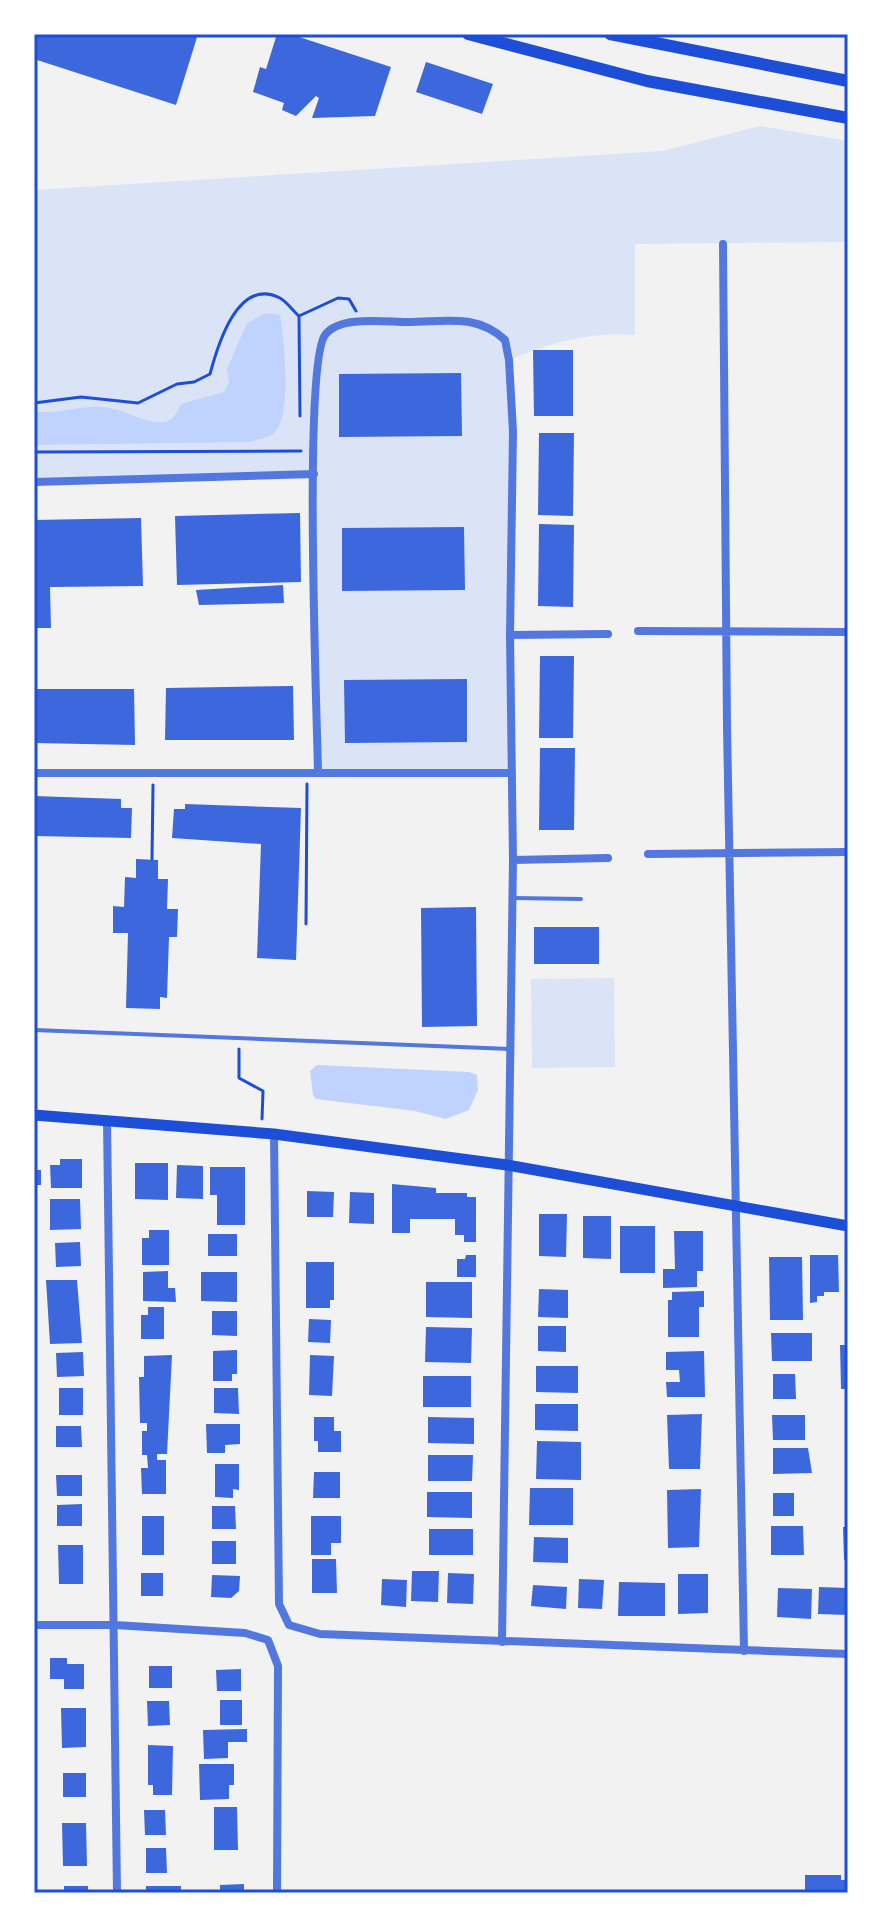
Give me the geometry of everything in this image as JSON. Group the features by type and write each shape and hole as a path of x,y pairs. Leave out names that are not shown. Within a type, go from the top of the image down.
{"main road":[{"path":"468,34 647,81 848,118"},
{"path":"610,34 758,66 848,81"},
{"path":"34,1115 274,1134 507,1165 848,1226"}],"street":[{"path":"723,244 744,1651"},
{"path":"318,773 314,474 317,359 325,334 338,325 359,323 478,322 505,340 513,432 510,635 513,898 502,1642"},
{"path":"34,482 314,474"},
{"path":"638,631 727,634 848,632"},
{"path":"510,635 608,634"},
{"path":"34,773 512,773"},
{"path":"648,854 848,852"},
{"path":"513,860 608,858"},
{"path":"107,1120 117,1893"},
{"path":"274,1134 279,1604 289,1625 320,1634 848,1654"},
{"path":"34,1625 115,1625 245,1633 268,1640 278,1666 277,1893"}],"lane":[{"path":"513,898 581,899"},
{"path":"35,1030 510,1049"}],"path":[{"path":"34,403 81,397 120,402 146,401 177,384 194,382 210,374 221,336 244,304 267,295 280,298 299,316 300,421"},
{"path":"299,316 338,298 349,299 355,305 359,323"},
{"path":"34,452 301,451 301,475"},
{"path":"152,859 153,773"},
{"path":"306,924 307,774"},
{"path":"34,931 35,1030"},
{"path":"238,1038 239,1078 263,1091 262,1123"}],"shaded area":[{"path":"760,126 848,141 848,242 635,244 635,335 603,335 571,340 509,360 512,773 318,773 314,474 34,482 34,190 662,151"},
{"path":"614,978 615,1067 532,1068 531,979"}],"water":[{"path":"266,313 280,315 285,359 283,412 273,434 249,442 34,445 34,412 103,407 149,421 165,422 173,418 181,404 224,392 229,383 227,369 247,323"},
{"path":"317,1065 469,1072 477,1075 478,1090 469,1110 446,1119 415,1111 316,1099 310,1071"}],"building":[{"path":"34,34 198,34 176,105 34,59"},
{"path":"277,34 290,34 391,67 375,116 312,118 319,98 316,96 296,116 282,110 284,103 253,92 260,67 266,69"},
{"path":"426,62 493,84 482,114 416,92"},
{"path":"533,350 573,350 573,416 534,416"},
{"path":"461,373 462,436 339,437 339,374"},
{"path":"539,433 574,433 573,516 538,515"},
{"path":"300,513 301,582 177,585 175,516"},
{"path":"141,518 143,586 50,587 51,628 34,628 34,520"},
{"path":"539,524 574,525 573,607 538,606"},
{"path":"464,527 465,590 342,591 342,528"},
{"path":"283,585 284,603 199,605 196,590"},
{"path":"540,656 574,656 573,738 539,738"},
{"path":"467,679 467,742 345,743 344,680"},
{"path":"293,686 294,740 165,740 166,688"},
{"path":"34,689 134,689 135,745 34,743"},
{"path":"540,748 575,748 574,830 539,830"},
{"path":"34,796 121,799 121,808 132,808 131,838 34,836"},
{"path":"185,804 301,808 296,960 257,958 261,844 172,838 174,809 185,809"},
{"path":"136,859 158,860 158,879 168,879 167,909 178,909 177,937 169,937 167,998 160,997 160,1009 126,1008 128,933 113,933 113,906 124,907 125,877 136,878"},
{"path":"476,907 477,1026 422,1027 421,908"},
{"path":"534,927 599,927 599,964 534,964"},
{"path":"60,1159 82,1159 82,1188 51,1188 50,1165 60,1165"},
{"path":"135,1163 168,1163 168,1200 135,1199"},
{"path":"177,1165 203,1166 203,1199 176,1198"},
{"path":"210,1167 245,1167 245,1225 217,1225 217,1195 210,1195"},
{"path":"34,1170 41,1170 41,1185 34,1185"},
{"path":"392,1184 436,1188 436,1193 467,1193 467,1197 476,1197 476,1242 464,1242 464,1235 455,1235 455,1219 410,1219 410,1233 392,1233"},
{"path":"307,1191 334,1192 333,1217 307,1217"},
{"path":"350,1192 374,1193 374,1224 349,1223"},
{"path":"50,1199 80,1199 81,1229 50,1230"},
{"path":"539,1214 567,1214 566,1257 539,1256"},
{"path":"583,1216 611,1216 611,1259 583,1258"},
{"path":"620,1226 655,1226 655,1273 620,1273"},
{"path":"149,1230 169,1230 169,1265 142,1265 142,1238 149,1238"},
{"path":"674,1231 703,1231 703,1271 697,1271 697,1287 663,1288 663,1269 675,1269"},
{"path":"208,1234 237,1234 237,1256 208,1256"},
{"path":"80,1242 81,1266 56,1267 55,1243"},
{"path":"466,1255 476,1255 476,1277 457,1277 457,1259 465,1259"},
{"path":"810,1255 838,1255 839,1292 824,1292 824,1296 817,1296 817,1302 810,1303"},
{"path":"769,1257 802,1257 803,1320 770,1320"},
{"path":"306,1262 334,1262 334,1300 330,1300 330,1308 306,1308"},
{"path":"168,1271 168,1288 175,1288 176,1302 143,1301 143,1272"},
{"path":"201,1272 237,1272 237,1302 201,1301"},
{"path":"46,1280 77,1280 82,1343 50,1344"},
{"path":"426,1282 472,1282 472,1318 426,1317"},
{"path":"539,1289 568,1290 568,1318 538,1317"},
{"path":"704,1291 704,1307 699,1307 699,1337 668,1337 668,1300 672,1300 672,1292"},
{"path":"148,1307 164,1307 164,1339 141,1339 141,1315 148,1315"},
{"path":"212,1311 237,1311 237,1336 212,1335"},
{"path":"309,1319 331,1320 330,1343 308,1342"},
{"path":"538,1326 566,1326 566,1352 538,1351"},
{"path":"426,1327 472,1328 471,1363 425,1362"},
{"path":"771,1333 812,1333 812,1361 772,1361"},
{"path":"840,1345 848,1345 848,1389 841,1389"},
{"path":"237,1350 237,1374 232,1374 232,1381 213,1381 213,1351"},
{"path":"704,1351 705,1397 667,1397 666,1382 680,1382 679,1370 666,1370 666,1352"},
{"path":"83,1352 84,1376 57,1377 56,1353"},
{"path":"172,1355 167,1454 157,1454 157,1460 166,1460 166,1494 142,1494 141,1468 148,1468 147,1455 142,1455 142,1431 147,1431 147,1423 140,1423 139,1377 144,1377 144,1356"},
{"path":"310,1355 334,1356 332,1396 309,1395"},
{"path":"536,1366 578,1366 578,1393 536,1392"},
{"path":"773,1374 795,1374 796,1399 773,1399"},
{"path":"423,1376 471,1376 471,1407 423,1407"},
{"path":"59,1388 83,1388 83,1415 59,1415"},
{"path":"214,1388 238,1388 239,1414 214,1413"},
{"path":"535,1404 578,1404 578,1431 535,1430"},
{"path":"702,1414 700,1469 669,1469 667,1415"},
{"path":"772,1415 805,1415 805,1440 773,1440"},
{"path":"314,1417 334,1417 334,1431 341,1431 341,1452 318,1452 318,1441 314,1441"},
{"path":"428,1417 474,1418 474,1444 428,1443"},
{"path":"206,1424 240,1424 240,1444 225,1445 225,1453 207,1453"},
{"path":"56,1426 81,1426 82,1447 56,1447"},
{"path":"537,1441 581,1442 581,1480 536,1479"},
{"path":"773,1448 808,1448 812,1473 773,1474"},
{"path":"428,1455 473,1455 472,1481 428,1481"},
{"path":"215,1464 239,1464 239,1490 233,1489 233,1498 215,1497"},
{"path":"314,1472 340,1472 340,1498 313,1498"},
{"path":"56,1475 82,1475 82,1496 57,1496"},
{"path":"530,1488 573,1488 573,1525 529,1525"},
{"path":"701,1489 699,1547 668,1548 667,1490"},
{"path":"427,1492 472,1492 472,1518 427,1517"},
{"path":"773,1493 794,1493 794,1516 773,1516"},
{"path":"82,1504 82,1526 57,1526 57,1505"},
{"path":"212,1506 235,1506 236,1529 212,1529"},
{"path":"142,1516 164,1516 164,1555 142,1555"},
{"path":"311,1516 341,1516 341,1543 331,1543 331,1555 311,1555"},
{"path":"771,1526 803,1526 804,1555 771,1555"},
{"path":"843,1527 848,1527 848,1560 844,1560"},
{"path":"429,1529 473,1529 473,1555 429,1555"},
{"path":"534,1537 568,1538 568,1563 533,1562"},
{"path":"212,1541 236,1541 236,1564 212,1564"},
{"path":"58,1545 83,1545 83,1584 59,1584"},
{"path":"312,1559 336,1559 337,1593 312,1593"},
{"path":"412,1571 439,1571 438,1602 411,1601"},
{"path":"141,1573 163,1573 163,1596 141,1596"},
{"path":"448,1573 474,1574 473,1604 447,1603"},
{"path":"678,1574 708,1574 708,1613 678,1614"},
{"path":"212,1575 240,1576 239,1591 231,1598 211,1597"},
{"path":"382,1579 407,1580 406,1607 381,1605"},
{"path":"579,1579 604,1580 602,1609 578,1608"},
{"path":"619,1582 665,1583 665,1616 618,1616"},
{"path":"533,1585 567,1587 566,1609 531,1606"},
{"path":"819,1587 848,1588 848,1615 818,1614"},
{"path":"778,1588 812,1589 811,1619 777,1617"},
{"path":"50,1658 67,1658 67,1664 84,1664 84,1689 64,1689 64,1679 50,1679"},
{"path":"149,1666 172,1666 172,1688 149,1688"},
{"path":"241,1669 241,1691 217,1691 216,1670"},
{"path":"220,1700 242,1700 242,1725 220,1725"},
{"path":"147,1701 169,1701 170,1725 148,1726"},
{"path":"61,1708 86,1708 86,1747 62,1748"},
{"path":"247,1729 247,1742 228,1742 228,1758 204,1759 203,1730"},
{"path":"148,1745 173,1746 172,1795 153,1795 153,1785 148,1785"},
{"path":"199,1764 234,1764 234,1785 229,1785 229,1799 200,1800"},
{"path":"63,1773 86,1773 86,1797 63,1797"},
{"path":"214,1807 237,1807 238,1850 214,1850"},
{"path":"144,1810 165,1810 166,1835 145,1835"},
{"path":"62,1823 86,1823 87,1866 63,1866"},
{"path":"146,1848 166,1848 167,1873 146,1873"},
{"path":"805,1875 841,1875 841,1880 848,1880 848,1893 805,1893"},
{"path":"244,1884 244,1893 220,1893 220,1885"},
{"path":"64,1886 88,1886 88,1893 64,1893"},
{"path":"146,1886 181,1886 181,1893 146,1893"}]}
